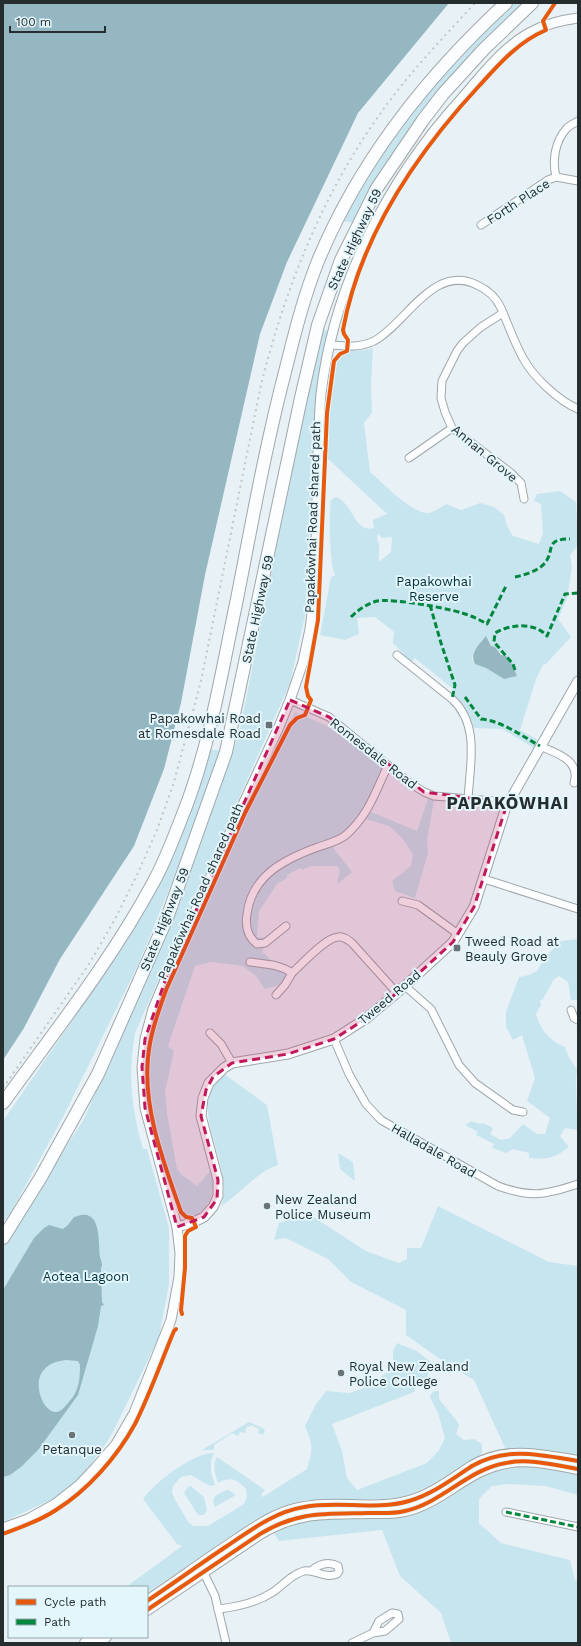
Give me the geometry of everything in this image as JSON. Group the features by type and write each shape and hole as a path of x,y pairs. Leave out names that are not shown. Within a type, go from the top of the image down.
{"main road":[{"name":"State Highway 59","path":"3,1103 107,958 130,922 155,880 185,808 210,731 272,420 301,310 318,261 360,177 389,133 454,54 506,3"},
{"name":"State Highway 59","path":"3,1238 41,1177 98,1074 167,918 226,752 314,340 328,293 341,260 377,188 423,120 443,94 484,49 532,3"},
{"path":"148,1609 264,1521 294,1509 322,1505 380,1505 402,1503 422,1497 480,1462 493,1456 508,1454 534,1454 578,1461"},
{"path":"148,1600 272,1526 300,1516 327,1513 392,1513 415,1508 440,1496 486,1469 506,1462 525,1461 578,1469"}],"street":[{"path":"3,1528 42,1512 68,1494 104,1459 126,1429 134,1413 173,1314 180,1261 177,1227 145,1108 142,1067 145,1039 153,1009 230,833 278,729 303,662 313,605 321,395 330,345 341,304 359,255 390,195 422,146 453,107 505,51 533,31 552,23 578,18"},
{"path":"556,177 554,165 556,148 567,127 578,121"},
{"name":"Forth Place","path":"481,225 538,185 556,177 578,181"},
{"path":"330,345 358,346 373,341 390,330 421,297 436,287 450,282 461,281 480,286 494,297 498,302 526,364 548,388 568,405 578,409"},
{"name":"Annan Grove","path":"503,313 481,328 463,343 457,351 443,379 441,398 452,428 516,478 522,487 524,499"},
{"path":"409,458 452,428"},
{"path":"397,655 458,704 467,718 472,739 468,798"},
{"name":"Tweed Road","path":"232,1062 288,1054 334,1039 367,1018 453,942 474,907 506,807 578,681"},
{"name":"Romesdale Road","path":"290,700 329,717 424,792 434,796 494,801 506,807"},
{"path":"540,746 565,757 574,764 577,776 574,783"},
{"path":"286,926 265,943 258,944 252,940 249,934 246,918 251,900 259,884 273,868 293,856 335,841 346,835 367,811 388,765"},
{"path":"484,879 578,909"},
{"path":"402,901 418,905 458,934"},
{"path":"276,995 285,985 292,973 326,942 337,937 345,938 352,943 397,993"},
{"path":"250,962 277,965 292,973"},
{"path":"405,986 431,1009 459,1065 475,1083 513,1110 524,1112"},
{"path":"571,1010 574,1018 578,1020"},
{"path":"177,1227 194,1222 204,1217 214,1207 219,1190 218,1180 201,1116 202,1104 209,1083 232,1062 221,1044 210,1033"},
{"name":"Halladale Road","path":"334,1039 349,1074 366,1104 381,1120 498,1186 517,1192 541,1194 554,1192 578,1184"},
{"path":"506,1512 578,1527"},
{"path":"201,1568 215,1596 226,1643"},
{"path":"218,1609 246,1605 255,1602 274,1591 295,1575 304,1571 311,1571"},
{"path":"352,1643 372,1633"}],"highlighted area":[{"path":"290,700 329,717 424,792 494,801 506,807 474,907 453,942 367,1018 334,1039 288,1054 232,1063 213,1077 206,1090 201,1116 218,1180 217,1199 204,1217 177,1227 145,1108 142,1067 145,1039 166,978"}],"green space":[{"path":"514,3 525,3 411,128 381,174 354,223 342,221 390,144 430,89 461,53"},
{"name":"Aotea Lagoon","path":"320,329 329,331 319,383 314,421 306,611 290,683 135,1033 131,1078 133,1105 143,1149 147,1149 169,1228 169,1284 159,1337 113,1432 80,1479 55,1498 3,1522 3,1242 83,1121 179,905 239,734"},
{"name":"Papakowhai Reserve","path":"373,348 371,383 372,413 364,423 370,472 406,504 422,512 429,513 446,504 461,510 480,503 494,507 504,515 507,526 513,536 539,544 543,533 541,504 534,501 537,494 560,491 576,502 578,545 570,555 572,567 567,599 558,619 571,637 546,664 543,665 536,679 520,730 538,740 534,748 502,729 474,728 465,709 453,694 453,689 415,658 411,662 393,643 394,632 375,617 357,618 359,634 345,640 320,635 331,577 336,575 332,563 331,552 331,500 335,497 341,500 346,504 357,521 362,526 367,528 374,528 373,520 387,514 325,456 327,424 339,351 367,350","holes":["378,534 382,538 392,537 391,552 379,562","495,647 511,663 515,670 504,679 486,668 475,664 472,659 474,651"]},
{"path":"295,712 327,726 383,767 364,808 344,833 300,850 302,856 331,845 352,872 337,884 340,870 337,866 311,866 302,870 300,868 287,875 287,878 277,884 259,911 257,937 269,937 262,952 288,974 279,985 265,989 256,976 243,966 211,962 195,966 168,1046 174,1051 165,1092 167,1113 177,1169 182,1175 197,1186 210,1171 212,1179 213,1190 211,1198 200,1213 190,1217 185,1215 181,1209 158,1138 150,1091 149,1067 151,1043 157,1017 206,902 240,825"},
{"path":"209,750 224,750 190,839 138,965 63,1117 11,1212 3,1222 3,1121 110,966 161,882"},
{"path":"428,799 434,800 427,840 428,853 415,898 395,891 392,881 411,866 413,854 402,838 389,826 366,819 371,812 417,831"},
{"path":"578,939 578,1000 571,1000 568,982 559,976 554,979 543,999 540,1001 541,1005 536,1014 540,1025 546,1034 554,1041 565,1047 577,1070 576,1092 578,1130 565,1128 560,1136 569,1147 555,1156 541,1159 529,1158 529,1153 513,1149 506,1153 492,1148 494,1144 476,1135 478,1132 465,1125 471,1121 480,1124 483,1123 493,1128 490,1134 501,1140 510,1138 523,1124 537,1134 545,1134 550,1118 527,1101 535,1078 522,1035 513,1040 506,1027 506,1012 519,977 529,975 537,971 546,956 561,941"},
{"path":"224,1074 267,1105 278,1165 270,1168 256,1178 221,1206 224,1190 222,1173 209,1120 208,1103 212,1088"},
{"path":"338,1153 353,1162 355,1181 340,1169"},
{"path":"438,1206 549,1262 578,1266 578,1455 560,1452 506,1450 474,1380 447,1364 406,1335 406,1310 351,1282 328,1259 286,1238 274,1240 279,1223 309,1214 366,1251 399,1263 407,1259 407,1248 421,1248"},
{"path":"397,1343 417,1351 432,1363 427,1377 417,1384 414,1392 332,1424 342,1451 347,1478 357,1490 427,1463 439,1450 445,1438 438,1413 430,1395 434,1391 439,1391 439,1399 457,1421 459,1425 456,1434 464,1440 474,1439 482,1444 482,1454 427,1487 403,1497 386,1499 305,1500 278,1508 256,1519 148,1592 148,1586 127,1586 182,1546 177,1544 143,1499 148,1492 165,1477 186,1463 206,1454 214,1453 211,1461 211,1472 215,1485 210,1486 191,1475 181,1477 173,1486 172,1492 174,1498 189,1523 194,1526 208,1526 244,1504 247,1497 246,1489 236,1481 230,1479 218,1483 214,1466 217,1457 265,1490 261,1495 262,1497 266,1495 307,1469 311,1443 305,1426 316,1404 326,1391 349,1393 362,1389 389,1371 393,1364 393,1351"},
{"path":"249,1422 265,1429 263,1435 258,1433 259,1429 251,1425 250,1427 247,1426 245,1433 240,1432 238,1436 232,1433 214,1445 214,1450 202,1450"},
{"path":"513,1464 578,1472 578,1495 545,1486 509,1484 492,1486 479,1499 479,1523 501,1543 570,1560 575,1580 578,1581 578,1643 451,1643 441,1613 400,1576 382,1530 279,1541 272,1530 297,1519 376,1516 485,1471"},
{"path":"191,1486 204,1497 207,1510 204,1515 198,1515 184,1493 188,1487"},
{"path":"229,1490 236,1495 215,1507 213,1501 215,1496"}],"shaded area":[{"path":"3,3 449,3 358,113 287,262 260,334 205,575 181,703 164,769 134,846 60,959 24,1028 3,1060"},
{"path":"486,636 491,646 495,647 501,655 506,656 512,664 517,676 504,679 486,668 475,664 473,660 474,653"},
{"name":"Aotea Lagoon","path":"88,1215 93,1218 96,1224 102,1263 102,1302 104,1305 101,1306 98,1326 78,1395 38,1450 21,1467 10,1475 3,1477 3,1290 34,1238 49,1225 63,1229 74,1217","holes":["66,1360 78,1361 80,1365 80,1375 75,1394 60,1411 52,1411 47,1407 40,1396 40,1375 48,1366 54,1363"]}],"railway":[{"path":"3,1088 89,964 115,919 157,830 174,782 201,681 261,385 282,314 294,278 308,244 340,177 380,114 414,71 475,3"}],"marked path":[{"path":"515,577 538,569 547,559 553,543 556,541 570,539"},
{"path":"351,617 360,609 377,601 385,600 452,610 471,616 487,624 506,586"},
{"path":"515,670 513,664 494,642 495,633 515,626 522,626 536,628 547,636 565,594 578,593"},
{"path":"430,605 455,685 452,699"},
{"path":"465,697 481,719 489,720 504,726 540,746"},
{"path":"506,1512 578,1527"}],"cycle path":[{"name":"Papakōwhai Road shared path","path":"182,1314 181,1310 185,1268 185,1236 188,1231 196,1227 192,1218 186,1217 181,1212 156,1136 147,1078 149,1049 166,990 245,813 290,725 297,718 305,715 311,700 308,696 306,687 318,620 327,413 334,361 340,354 347,351 348,340 343,330 351,295 362,262 377,230 393,199 412,169 455,112 494,70 518,47 546,30 543,21 555,3"},
{"path":"3,1534 30,1524 56,1510 79,1493 101,1472 120,1449 135,1424 151,1390 176,1329"},
{"path":"148,1600 254,1528 273,1517 293,1509 317,1505 383,1505 409,1501 434,1490 472,1466 498,1456 524,1454 551,1456 578,1461"},
{"path":"148,1609 260,1534 287,1521 312,1515 338,1513 391,1513 405,1511 431,1501 479,1472 492,1466 506,1463 524,1461 578,1469"}],"place":[{"name":"Papakowhai Road at Romesdale Road","path":"269,725"},
{"name":"Tweed Road at Beauly Grove","path":"457,948"},
{"name":"New Zealand Police Museum","path":"267,1206"},
{"name":"Royal New Zealand Police College","path":"341,1373"},
{"name":"Petanque","path":"72,1435"}],"district":[{"name":"PAPAKŌWHAI","path":"508,803"}]}
